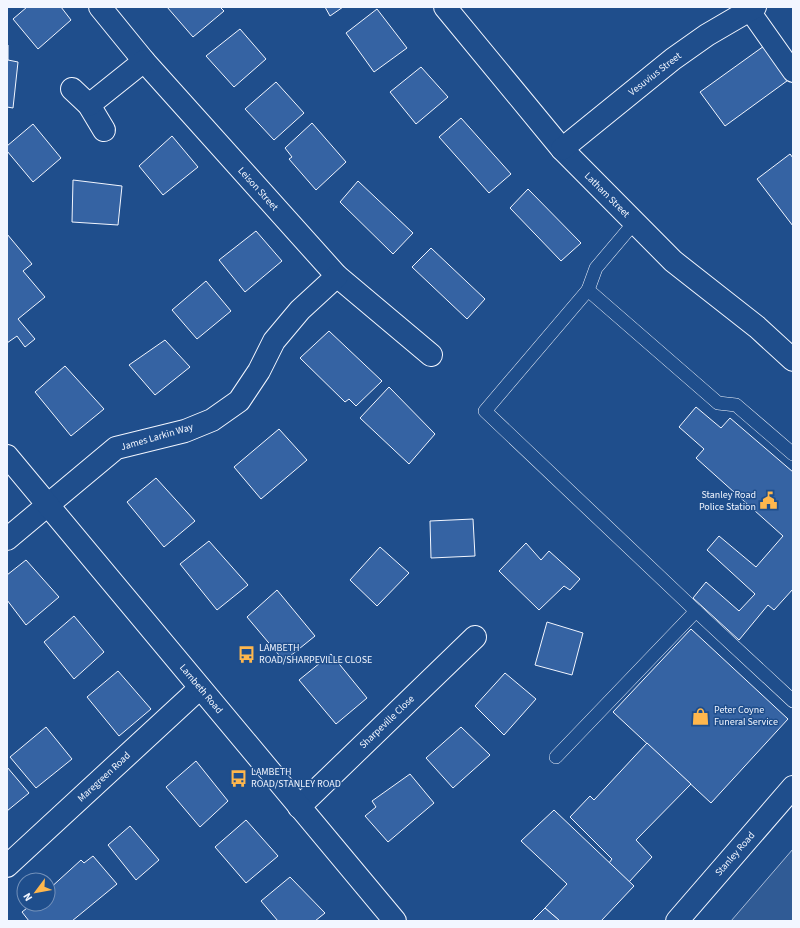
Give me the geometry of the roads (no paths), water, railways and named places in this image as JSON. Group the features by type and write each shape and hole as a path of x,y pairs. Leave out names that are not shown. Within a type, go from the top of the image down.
{"street":[{"name":"Leison Street","path":"100,7 144,61 337,276 431,355"},
{"name":"Latham Street","path":"445,7 562,149 634,223 673,261 757,327 793,360"},
{"path":"752,9 793,72"},
{"name":"Vesuvius Street","path":"562,149 673,59 707,35 752,9"},
{"path":"89,105 144,61"},
{"path":"72,89 89,105 104,130"},
{"name":"James Larkin Way","path":"7,539 47,504 116,448 185,431 212,420 239,401 259,371 274,341 300,310 337,276"},
{"name":"Lambeth Road","path":"7,456 394,921"},
{"name":"Sharpeville Close","path":"299,807 475,637"},
{"name":"Maregreen Road","path":"7,866 200,688"},
{"name":"Stanley Road","path":"677,921 793,787"}],"lane":[{"path":"634,223 596,268 588,290 484,410 793,701"},
{"path":"588,290 718,403 736,405 793,454"},
{"path":"556,757 696,611"}],"place":[{"name":"Stanley Road Police Station","path":"769,501"},
{"name":"LAMBETH ROAD/SHARPEVILLE CLOSE","path":"246,654"},
{"name":"Peter Coyne Funeral Service","path":"701,716"},
{"name":"LAMBETH ROAD/STANLEY ROAD","path":"238,778"}]}
